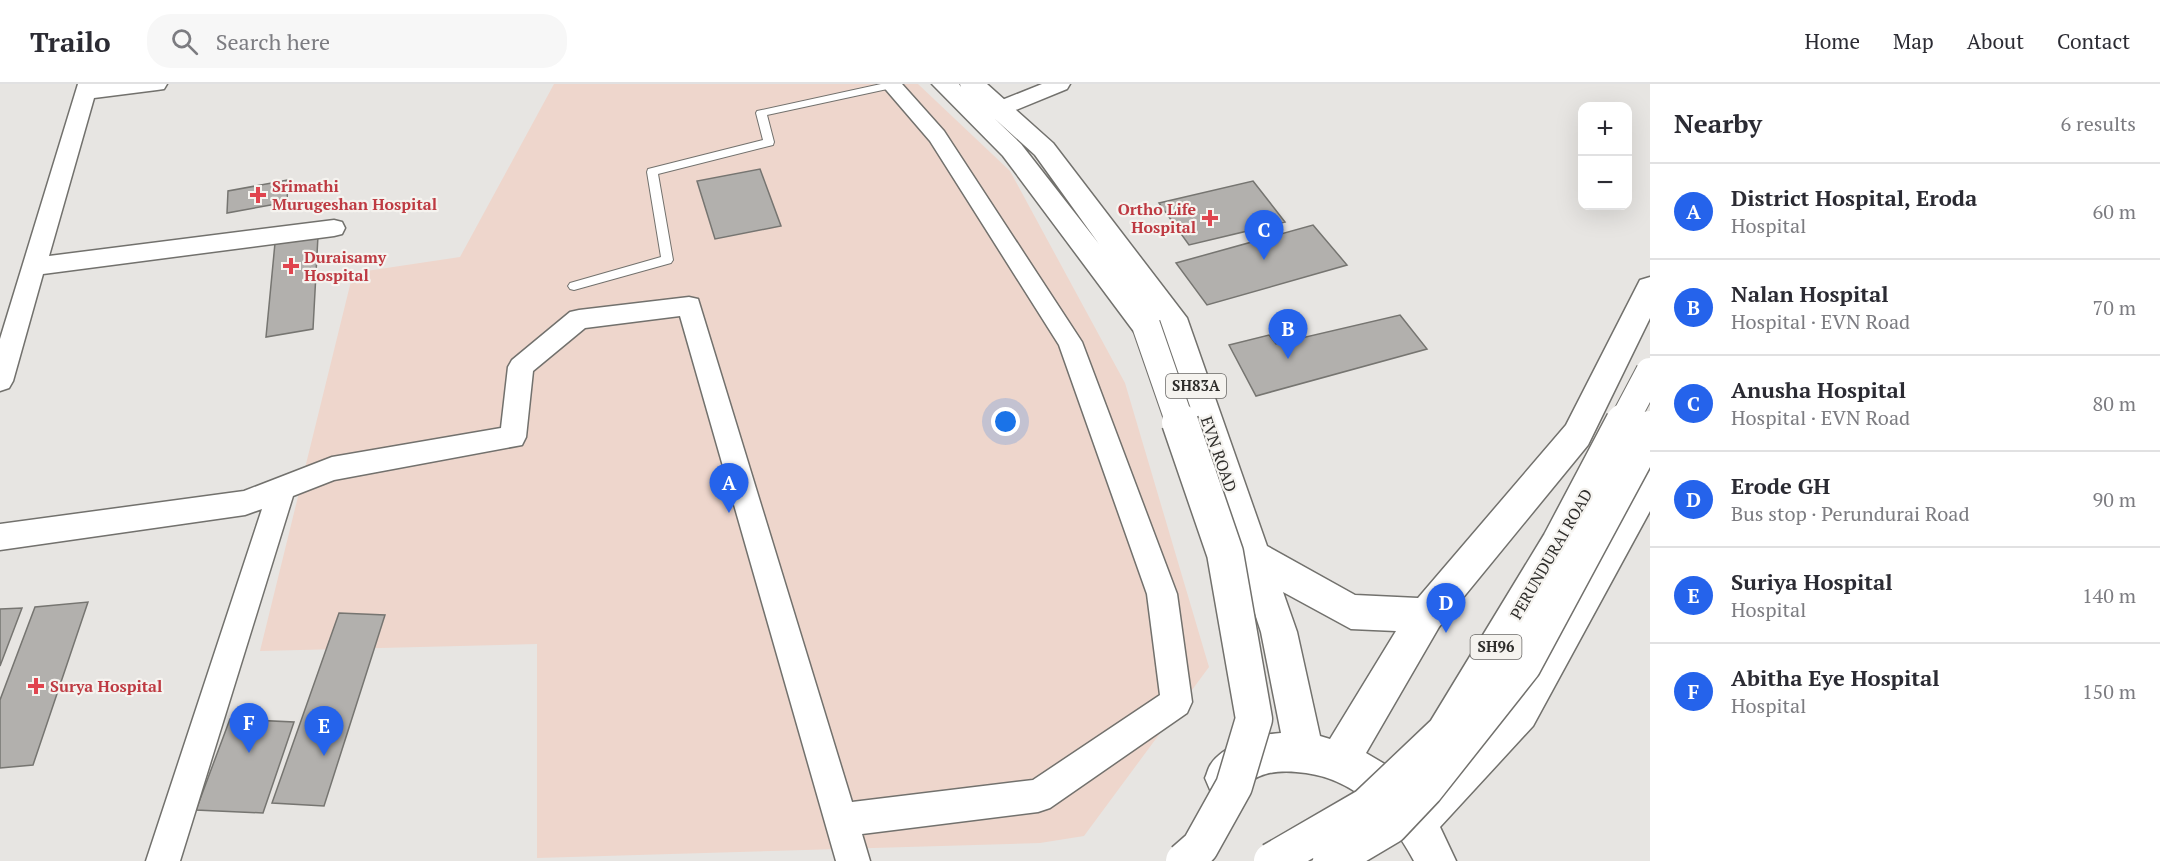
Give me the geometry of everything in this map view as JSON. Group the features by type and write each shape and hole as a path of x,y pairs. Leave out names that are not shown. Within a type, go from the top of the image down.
{"main road":[{"path":"944,84 1012,150 1146,325 1225,553 1254,719 1234,786 1200,847 1188,860"},
{"name":"EVN ROAD","path":"972,84 1044,148 1176,326 1322,756"},
{"path":"1322,756 1426,615 1577,435 1650,288"},
{"name":"PERUNDURAI ROAD","path":"1272,861 1367,806 1444,732 1560,543 1650,372"},
{"name":"PERUNDURAI ROAD","path":"1331,861 1390,826 1425,789 1523,665 1650,429"},
{"path":"1416,824 1520,713 1650,479"},
{"path":"1253,556 1351,612 1426,615"},
{"path":"1188,860 1210,795 1233,768 1266,754 1322,756 1374,780 1416,824 1435,861"}],"street":[{"path":"0,381 87,88 157,84"},
{"path":"999,110 1060,84"},
{"path":"841,820 1038,796 1176,702 1162,594 1070,342 937,136 892,85"},
{"path":"34,267 334,228"},
{"path":"0,537 245,503 332,469 513,437 520,367 579,319 689,306 853,861"},
{"path":"163,861 282,489"}],"lane":[{"path":"574,286 667,260 652,172 769,142 761,113 892,85"}],"shaded area":[{"path":"554,84 918,84 1010,171 1125,383 1209,667 1084,836 1040,843 537,858 537,644 260,651 353,273 460,257"}],"building":[{"path":"760,169 781,226 715,239 697,181"},
{"path":"288,180 287,202 227,213 228,191"},
{"path":"1253,181 1285,222 1189,245 1159,203"},
{"path":"1313,225 1347,265 1207,305 1176,263"},
{"path":"318,236 313,329 266,337 275,243"},
{"path":"1400,315 1427,349 1256,396 1229,345 1269,335 1276,344"},
{"path":"88,602 33,765 0,768 0,700 35,607"},
{"path":"22,608 0,666 0,609"},
{"path":"339,613 385,615 324,806 272,803"},
{"path":"230,719 294,722 263,813 196,810"}],"place":[{"name":"Srimathi Murugeshan Hospital","path":"258,195"},
{"name":"Ortho Life Hospital","path":"1210,218"},
{"name":"Anusha Hospital","path":"1264,260"},
{"name":"Duraisamy Hospital","path":"291,266"},
{"name":"Nalan Hospital","path":"1288,359"},
{"name":"District Hospital, Eroda","path":"729,513"},
{"name":"Erode GH","path":"1446,633"},
{"name":"Surya Hospital","path":"36,686"},
{"name":"Abitha Eye Hospital","path":"249,753"},
{"name":"Suriya Hospital","path":"324,756"}]}
